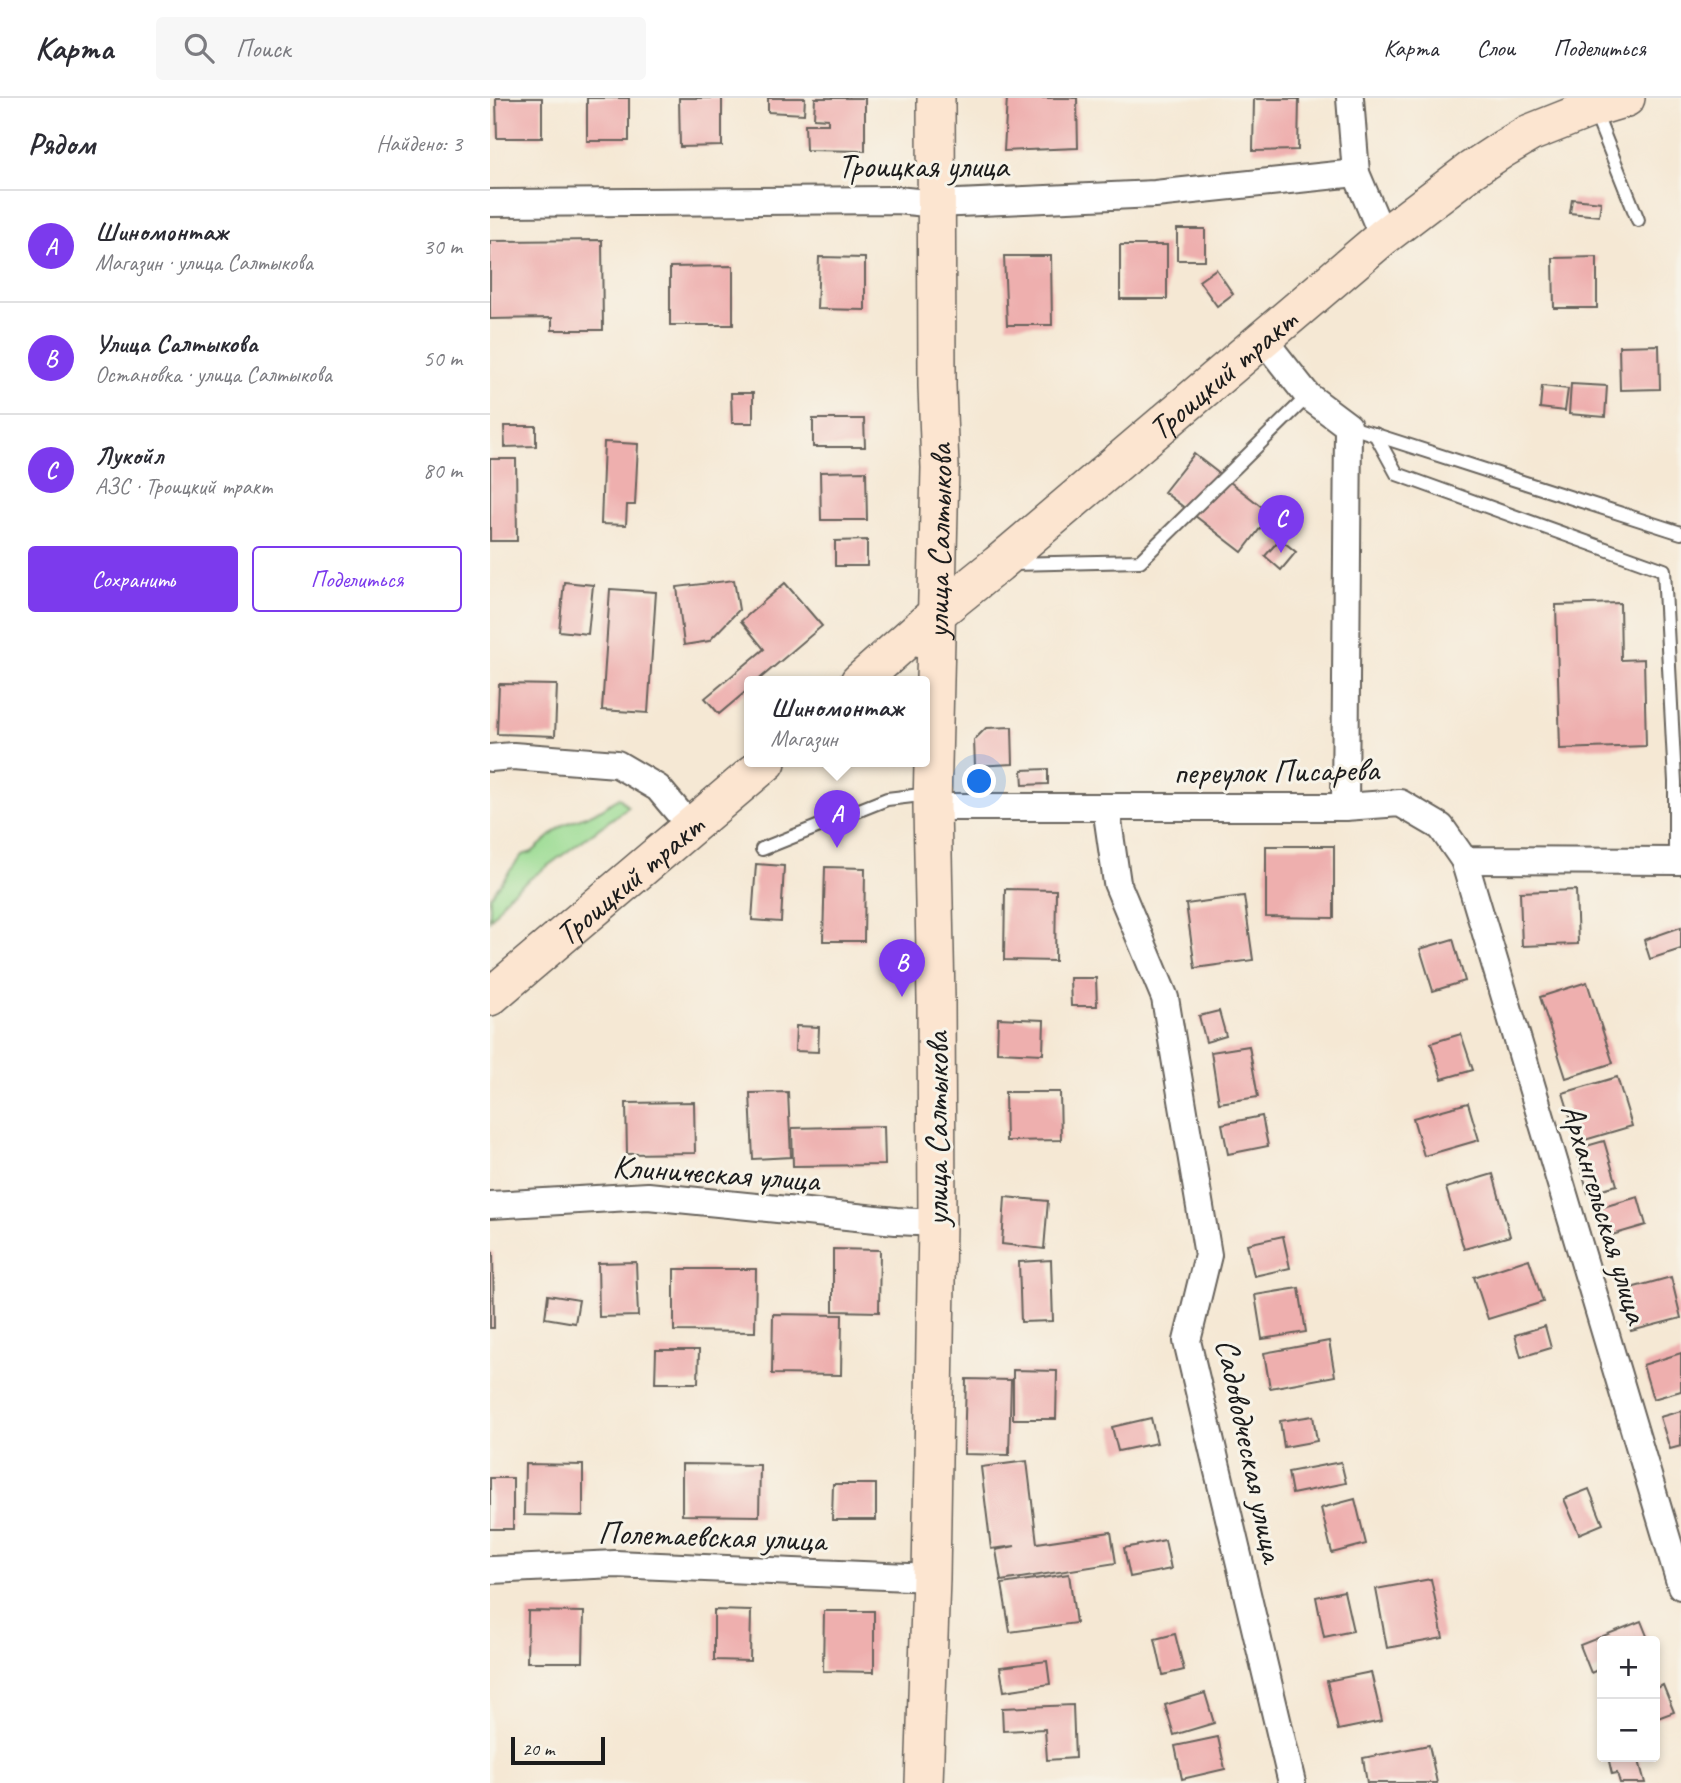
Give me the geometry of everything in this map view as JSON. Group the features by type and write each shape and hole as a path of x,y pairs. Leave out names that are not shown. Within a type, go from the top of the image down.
{"main road":[{"name":"улица Салтыкова","path":"924,1783 931,1578 937,1223 932,801 940,468 936,98"},
{"name":"Троицкий тракт","path":"866,676 1383,237 1503,149 1530,133 1609,103"},
{"name":"Троицкий тракт","path":"490,996 760,767"}],"street":[{"path":"1350,98 1356,173 1383,237"},
{"name":"Троицкая улица","path":"490,203 897,200 936,204 1155,194 1356,173"},
{"path":"1263,339 1308,396 1348,426 1345,807"},
{"path":"490,758 513,756 617,764 658,788 690,826"},
{"name":"переулок Писарева","path":"932,801 1106,807 1345,807 1400,803 1441,827 1464,860"},
{"name":"Садоводческая улица","path":"1106,807 1117,883 1165,998 1208,1255 1187,1341 1292,1783"},
{"path":"1464,860 1678,861"},
{"name":"Архангельская улица","path":"1464,860 1681,1586"},
{"name":"Клиническая улица","path":"490,1205 648,1196 937,1223"},
{"name":"Полетаевская улица","path":"490,1570 615,1564 931,1578"}],"lane":[{"path":"1609,103 1638,220"},
{"path":"998,564 1140,561 1308,396"},
{"path":"1348,426 1681,533"},
{"path":"1375,434 1397,474 1664,570 1678,861"},
{"path":"762,849 887,799 932,801"}],"green space":[{"path":"619,797 628,807 508,895 490,920 490,897 522,855 532,852 563,825 602,809"}],"building":[{"path":"496,98 542,98 542,138 497,138"},
{"path":"587,98 629,98 629,141 587,141"},
{"path":"679,98 722,98 722,146 680,147"},
{"path":"768,98 805,98 804,114 768,112"},
{"path":"815,98 865,98 865,151 806,150 805,124 828,124 828,119 814,118"},
{"path":"1007,98 1077,98 1078,148 1004,151"},
{"path":"1254,99 1299,99 1298,150 1253,151"},
{"path":"1572,199 1601,202 1599,216 1570,213"},
{"path":"1177,229 1205,229 1205,260 1177,260"},
{"path":"602,240 603,330 552,330 552,318 490,319 490,241"},
{"path":"1120,245 1167,245 1167,299 1120,299"},
{"path":"1004,256 1051,256 1052,325 1007,325"},
{"path":"819,257 865,258 865,310 817,309"},
{"path":"1597,257 1597,308 1554,308 1553,258"},
{"path":"733,266 733,325 670,325 670,267"},
{"path":"1216,269 1233,294 1217,306 1199,281"},
{"path":"1659,345 1660,389 1620,390 1619,346"},
{"path":"1571,384 1607,386 1605,417 1569,414"},
{"path":"1542,386 1568,389 1565,411 1540,408"},
{"path":"731,393 753,393 753,423 732,423"},
{"path":"813,419 864,419 865,447 813,447"},
{"path":"504,426 536,426 536,446 505,447"},
{"path":"604,442 638,444 635,505 627,505 626,525 601,524"},
{"path":"1194,454 1271,514 1242,552 1164,492"},
{"path":"490,459 516,459 517,541 490,541"},
{"path":"866,471 867,520 821,520 820,472"},
{"path":"1280,539 1296,552 1281,570 1265,556"},
{"path":"867,540 867,566 835,566 835,541"},
{"path":"734,580 739,610 709,641 684,645 677,587"},
{"path":"564,582 593,585 588,634 559,631"},
{"path":"785,583 822,626 763,676 744,676 744,693 719,714 705,698 764,649 741,621"},
{"path":"610,589 656,592 648,713 602,710"},
{"path":"1620,603 1621,660 1644,659 1646,746 1560,749 1556,605"},
{"path":"499,684 557,685 555,736 497,734"},
{"path":"1012,727 1013,764 975,766 974,740 986,728"},
{"path":"1048,769 1048,784 1023,785 1022,770"},
{"path":"1266,846 1334,846 1334,918 1266,917"},
{"path":"756,864 784,866 781,922 752,920"},
{"path":"825,867 865,868 864,941 823,941"},
{"path":"1005,889 1056,890 1055,961 1004,960"},
{"path":"1576,890 1578,944 1522,946 1520,892"},
{"path":"1244,896 1253,960 1195,968 1186,904"},
{"path":"1681,927 1681,949 1650,959 1644,940"},
{"path":"1453,939 1465,981 1433,991 1420,949"},
{"path":"1070,978 1096,978 1097,1006 1071,1006"},
{"path":"1587,982 1613,1063 1566,1078 1540,997"},
{"path":"1219,1011 1226,1036 1206,1042 1199,1016"},
{"path":"998,1018 1044,1020 1043,1054 997,1052"},
{"path":"796,1026 819,1027 818,1052 795,1051"},
{"path":"1461,1034 1473,1070 1442,1079 1431,1043"},
{"path":"1249,1046 1258,1097 1219,1103 1211,1052"},
{"path":"1617,1077 1632,1126 1578,1142 1563,1093"},
{"path":"788,1092 791,1157 753,1159 750,1093"},
{"path":"1005,1092 1060,1092 1061,1140 1006,1141"},
{"path":"694,1102 695,1153 627,1154 626,1103"},
{"path":"1468,1103 1479,1140 1424,1156 1413,1118"},
{"path":"1262,1116 1268,1146 1228,1154 1222,1124"},
{"path":"884,1126 885,1165 793,1166 792,1128"},
{"path":"1604,1141 1617,1185 1588,1193 1576,1149"},
{"path":"1493,1174 1510,1236 1464,1249 1446,1188"},
{"path":"1005,1197 1048,1201 1044,1249 1002,1244"},
{"path":"1638,1197 1646,1225 1605,1237 1596,1209"},
{"path":"1283,1236 1290,1268 1254,1276 1247,1244"},
{"path":"833,1249 880,1250 879,1312 833,1311"},
{"path":"490,1252 493,1252 494,1328 490,1328"},
{"path":"1529,1259 1543,1302 1488,1319 1474,1277"},
{"path":"1051,1260 1053,1321 1021,1322 1019,1262"},
{"path":"636,1262 638,1316 599,1317 598,1263"},
{"path":"674,1269 756,1269 755,1332 674,1331"},
{"path":"1671,1277 1681,1318 1631,1331 1620,1291"},
{"path":"1299,1288 1306,1332 1262,1339 1255,1295"},
{"path":"548,1295 579,1300 575,1323 545,1318"},
{"path":"773,1314 842,1315 841,1375 772,1374"},
{"path":"1545,1326 1551,1348 1521,1357 1515,1335"},
{"path":"1329,1341 1335,1376 1270,1388 1264,1353"},
{"path":"656,1350 699,1350 698,1383 655,1383"},
{"path":"1681,1353 1681,1391 1653,1399 1643,1365"},
{"path":"1013,1370 1057,1371 1056,1419 1013,1419"},
{"path":"966,1379 1011,1380 1009,1455 964,1454"},
{"path":"1681,1411 1681,1446 1670,1449 1660,1417"},
{"path":"1313,1416 1317,1441 1284,1447 1280,1421"},
{"path":"1151,1418 1157,1443 1118,1451 1112,1427"},
{"path":"1027,1461 1037,1543 1111,1532 1116,1563 1001,1581 996,1550 1015,1546 991,1549 981,1467"},
{"path":"1341,1462 1346,1483 1292,1494 1288,1472"},
{"path":"525,1464 583,1465 583,1516 524,1515"},
{"path":"682,1464 760,1465 759,1516 682,1515"},
{"path":"490,1478 513,1478 513,1529 490,1529"},
{"path":"833,1484 876,1484 876,1520 832,1520"},
{"path":"1589,1489 1603,1524 1579,1534 1564,1499"},
{"path":"1355,1499 1366,1544 1332,1553 1321,1508"},
{"path":"1165,1540 1171,1569 1130,1577 1124,1548"},
{"path":"1069,1574 1076,1623 1010,1632 1002,1584"},
{"path":"1431,1579 1443,1638 1387,1648 1376,1589"},
{"path":"1344,1591 1353,1631 1324,1637 1316,1597"},
{"path":"714,1610 751,1611 750,1661 714,1660"},
{"path":"528,1611 584,1612 583,1662 527,1662"},
{"path":"824,1611 874,1611 874,1672 823,1671"},
{"path":"1641,1621 1647,1636 1603,1636"},
{"path":"1175,1634 1184,1670 1163,1675 1155,1639"},
{"path":"1597,1638 1597,1670 1591,1673 1580,1645"},
{"path":"1047,1661 1050,1684 1004,1691 1000,1667"},
{"path":"1371,1672 1382,1721 1338,1730 1327,1681"},
{"path":"1663,1685 1674,1712 1660,1717 1660,1699 1660,1686"},
{"path":"1205,1693 1214,1723 1174,1735 1165,1705"},
{"path":"1073,1705 1075,1758 1047,1760 1045,1729 1003,1731 1002,1708"},
{"path":"1218,1737 1225,1769 1182,1779 1175,1746"},
{"path":"1429,1745 1437,1783 1367,1783 1363,1758"},
{"path":"1609,1762 1639,1762 1645,1783 1620,1783 1617,1773 1612,1774"}],"place":[{"name":"Лукойл","path":"1281,553"},
{"name":"Шиномонтаж","path":"837,848"},
{"name":"Улица Салтыкова","path":"902,997"}]}
